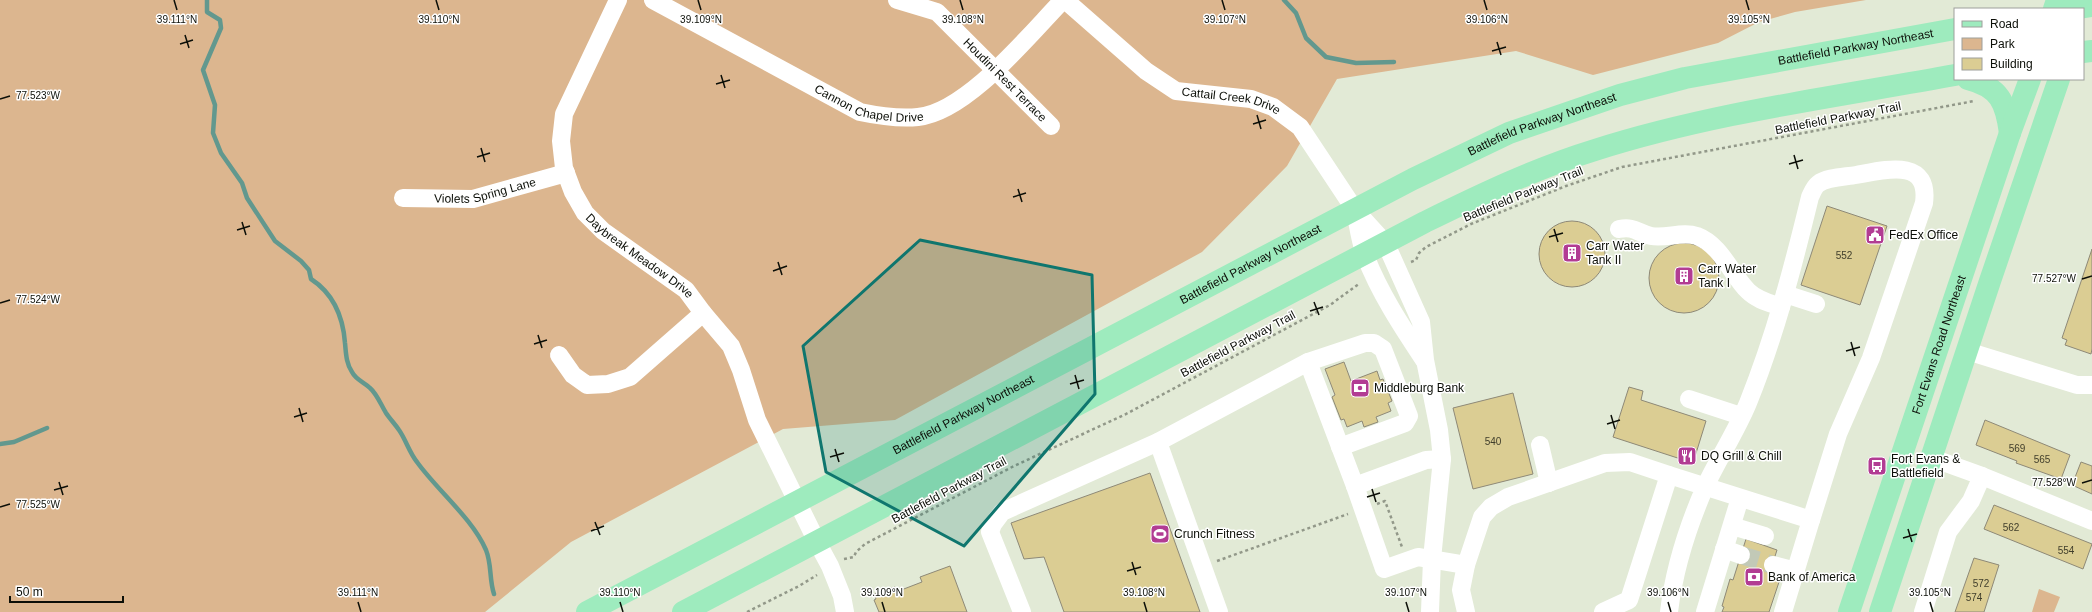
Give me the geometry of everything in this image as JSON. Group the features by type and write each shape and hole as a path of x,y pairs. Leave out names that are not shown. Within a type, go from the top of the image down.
{"main road":[{"name":"Battlefield Parkway Northeast","path":"587,612 1459,155 1502,136 1559,114 1620,95 1685,78 1954,29"},
{"path":"683,612 1365,254 1516,179 1620,142 1684,126 1757,111 1954,77"},
{"path":"1968,80 1989,88 2002,99 2008,113 2010,133"},
{"name":"Fort Evans Road Northeast","path":"1849,612 2010,133 2030,80"},
{"path":"1880,612 2060,80"}],"street":[{"name":"Daybreak Meadow Drive","path":"618,0 564,114 561,141 566,173 573,192 585,213 603,231 686,290 703,313 732,346 742,370 757,420 830,566 842,596 845,612"},
{"name":"Cannon Chapel Drive","path":"653,0 860,112 886,118 919,117 953,105 981,85 1064,0"},
{"name":"Houdini Rest Terrace","path":"897,0 937,12 996,69 1051,126"},
{"name":"Cattail Creek Drive","path":"1064,0 1146,71 1176,91 1251,99 1273,107 1300,127 1355,210"},
{"path":"1670,612 1680,558 1705,488 1741,416 1762,368 1783,300 1810,197 1817,185 1831,180 1895,168 1908,170 1917,176 1925,192 1924,203 1871,358 1838,434 1782,612"},
{"name":"Violets Spring Lane","path":"403,198 473,198 566,173"},
{"path":"1355,210 1386,244 1421,322 1425,360 1439,430 1442,458 1432,559 1430,612"},
{"path":"1355,210 1365,254 1375,277 1403,329 1425,360"},
{"path":"1619,229 1630,227 1651,236 1695,236 1706,240 1719,253 1749,292 1759,299 1816,304"},
{"path":"559,355 573,375 587,385 608,384 630,377 703,313"},
{"path":"1022,612 990,532 993,524 1002,512 1158,442 1308,362 1365,343 1374,343 1383,349 1409,416 1405,423 1340,447"},
{"path":"1967,351 2077,385 2092,385"},
{"path":"1308,362 1355,486 1384,569 1418,557 1466,565"},
{"path":"1688,399 1741,416"},
{"path":"1158,442 1219,612"},
{"path":"1540,445 1549,483"},
{"path":"1355,486 1426,460 1442,458"},
{"path":"1932,458 1982,476 2092,521"},
{"path":"1466,612 1461,590 1466,565 1482,517 1491,507 1508,497 1605,462 1630,462 1705,488 1811,520"},
{"path":"1604,612 1622,605 1629,600 1669,475"},
{"path":"1923,612 1948,532 1971,501 1982,476"},
{"path":"1705,612 1733,552 1732,526 1740,498"},
{"path":"1732,526 1765,536"},
{"path":"1773,565 1796,571"}],"path":[{"name":"Battlefield Parkway Trail","path":"1397,268 1416,260 1419,253 1426,248 1470,224 1578,181 1622,166 1977,101"},
{"name":"Battlefield Parkway Trail","path":"747,612 804,584 830,566 846,558 854,557 856,552 865,544 1014,466 1126,414 1330,305 1356,284 1375,277"},
{"path":"1202,567 1385,501 1402,549 1407,547"}],"highlighted area":[{"path":"920,240 1092,275 1095,394 964,546 826,472 803,346"}],"green space":[{"path":"0,0 1866,0 1795,12 1759,22 1718,43 1593,75 1516,51 1337,79 1287,166 1202,252 895,420 783,429 571,542 485,612 0,612"},
{"path":"2039,589 2060,597 2054,612 2032,612"}],"building":[{"path":"1827,206 1887,226 1860,305 1801,285"},
{"name":"Carr Water Tank II","path":"1566,221 1578,221 1591,226 1596,230 1603,241 1605,254 1603,267 1596,278 1585,285 1578,287 1566,287 1553,282 1544,273 1539,260 1539,248 1544,235 1553,226"},
{"name":"Carr Water Tank I","path":"1684,243 1697,246 1709,253 1716,265 1719,278 1716,291 1709,303 1697,310 1684,313 1671,310 1659,303 1652,291 1649,278 1652,265 1659,253 1671,246"},
{"path":"2092,249 2091,354 2065,345 2067,340 2062,338"},
{"name":"Middleburg Bank","path":"1344,362 1351,381 1377,371 1380,380 1383,379 1392,401 1388,403 1391,411 1376,417 1378,422 1364,427 1362,421 1347,427 1344,419 1341,420 1332,397 1335,395 1325,369"},
{"path":"1629,387 1643,391 1641,400 1706,421 1693,463 1613,437"},
{"path":"1513,393 1533,474 1473,489 1453,408"},
{"path":"1985,420 2070,455 2061,479 2016,463 2017,461 1976,445"},
{"path":"2081,462 2092,466 2092,494 2072,485"},
{"path":"1150,473 1200,612 1064,612 1044,557 1024,559 1011,523"},
{"path":"1994,505 2092,544 2083,569 1984,529"},
{"name":"Bank of America","path":"1746,539 1777,550 1769,575 1780,579 1769,612 1722,612 1724,607 1722,606 1730,579 1733,580"},
{"path":"1974,558 1999,565 1984,612 1955,612"},
{"path":"950,566 967,612 879,612 874,600 876,599 874,594 895,587 896,592 922,582 920,577"}],"waterway":[{"path":"207,0 207,12 220,20 221,28 203,70 215,105 213,133 221,153 242,183 247,198 275,241 301,261 309,270 311,279 326,292 336,306 344,333 347,362 354,375 375,393 386,413 401,434 414,458 425,473 463,515 480,538 488,556 491,583 494,594"},
{"path":"1284,0 1296,13 1306,38 1326,57 1356,63 1394,62"},
{"path":"0,444 14,442 47,428"}],"tunnel":[{"path":"1741,555 1773,565"}],"place":[{"name":"FedEx Office","path":"1875,235"},
{"name":"Carr Water Tank II","path":"1572,253"},
{"name":"Carr Water Tank I","path":"1684,276"},
{"name":"Middleburg Bank","path":"1360,388"},
{"name":"DQ Grill & Chill","path":"1687,456"},
{"name":"Fort Evans & Battlefield","path":"1877,466"},
{"name":"Crunch Fitness","path":"1160,534"},
{"name":"Bank of America","path":"1754,577"}]}
